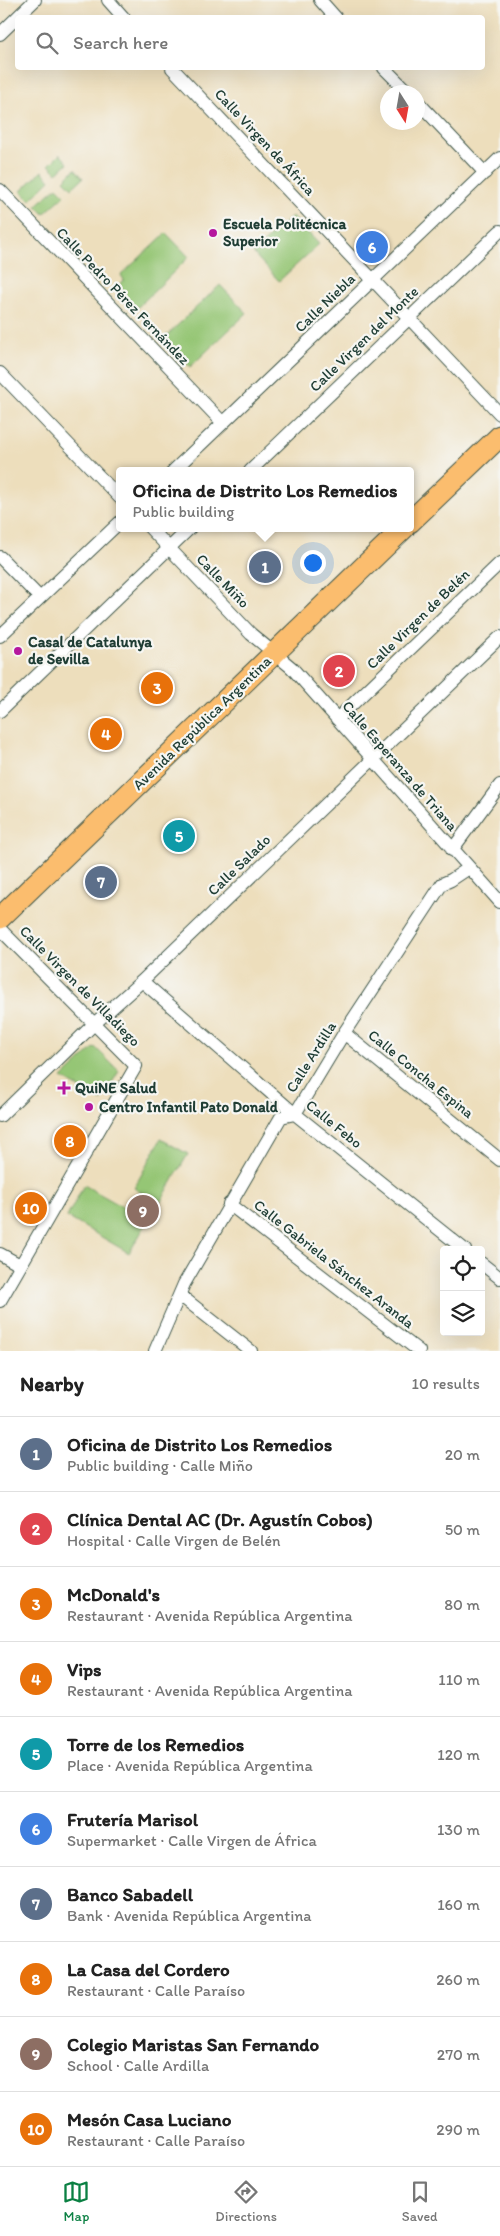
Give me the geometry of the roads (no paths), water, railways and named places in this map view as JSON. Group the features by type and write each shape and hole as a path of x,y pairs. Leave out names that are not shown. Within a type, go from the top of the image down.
{"main road":[{"path":"414,518 500,436"},
{"name":"Avenida República Argentina","path":"0,918 400,532"}],"street":[{"path":"20,15 35,0"},
{"path":"108,0 121,15"},
{"path":"320,0 333,15"},
{"path":"0,34 15,19"},
{"name":"Calle Virgen de África","path":"174,70 500,414"},
{"path":"386,70 401,85"},
{"path":"425,109 485,173"},
{"name":"Calle Niebla","path":"177,467 500,158"},
{"name":"Calle Pedro Pérez Fernández","path":"0,190 223,423"},
{"name":"Calle Virgen del Monte","path":"254,467 500,231"},
{"path":"0,373 116,494"},
{"path":"0,636 116,526"},
{"name":"Calle Miño","path":"154,532 251,634 274,653"},
{"path":"0,711 186,532"},
{"path":"0,557 40,598"},
{"name":"Calle Virgen de Belén","path":"338,719 500,563"},
{"name":"Calle Salado","path":"0,1116 500,637"},
{"name":"Calle Esperanza de Triana","path":"274,653 292,668 500,902"},
{"path":"452,850 500,786"},
{"name":"Calle Ardilla","path":"155,1351 181,1296 184,1284 281,1116 294,1114 344,1033 442,884 469,868"},
{"name":"Calle Virgen de Villadiego","path":"0,929 136,1066 20,1266"},
{"name":"Calle Febo","path":"142,981 294,1114 460,1246"},
{"name":"Calle Concha Espina","path":"344,1033 500,1160"},
{"name":"Calle Gabriela Sánchez Aranda","path":"229,1204 419,1351"},
{"path":"0,1254 20,1266 0,1301"},
{"path":"485,1266 500,1278"},
{"path":"181,1296 251,1351"}],"place":[{"name":"Escuela Politécnica Superior","path":"213,233"},
{"name":"Frutería Marisol","path":"372,247"},
{"name":"Oficina de Distrito Los Remedios","path":"265,567"},
{"name":"Casal de Catalunya de Sevilla","path":"18,651"},
{"name":"Clínica Dental AC (Dr. Agustín Cobos)","path":"339,671"},
{"name":"McDonald's","path":"157,688"},
{"name":"Vips","path":"106,734"},
{"name":"Torre de los Remedios","path":"179,836"},
{"name":"Banco Sabadell","path":"101,882"},
{"name":"QuiNE Salud","path":"64,1088"},
{"name":"Centro Infantil Pato Donald","path":"89,1107"},
{"name":"La Casa del Cordero","path":"70,1141"},
{"name":"Mesón Casa Luciano","path":"31,1208"},
{"name":"Colegio Maristas San Fernando","path":"143,1211"}]}
